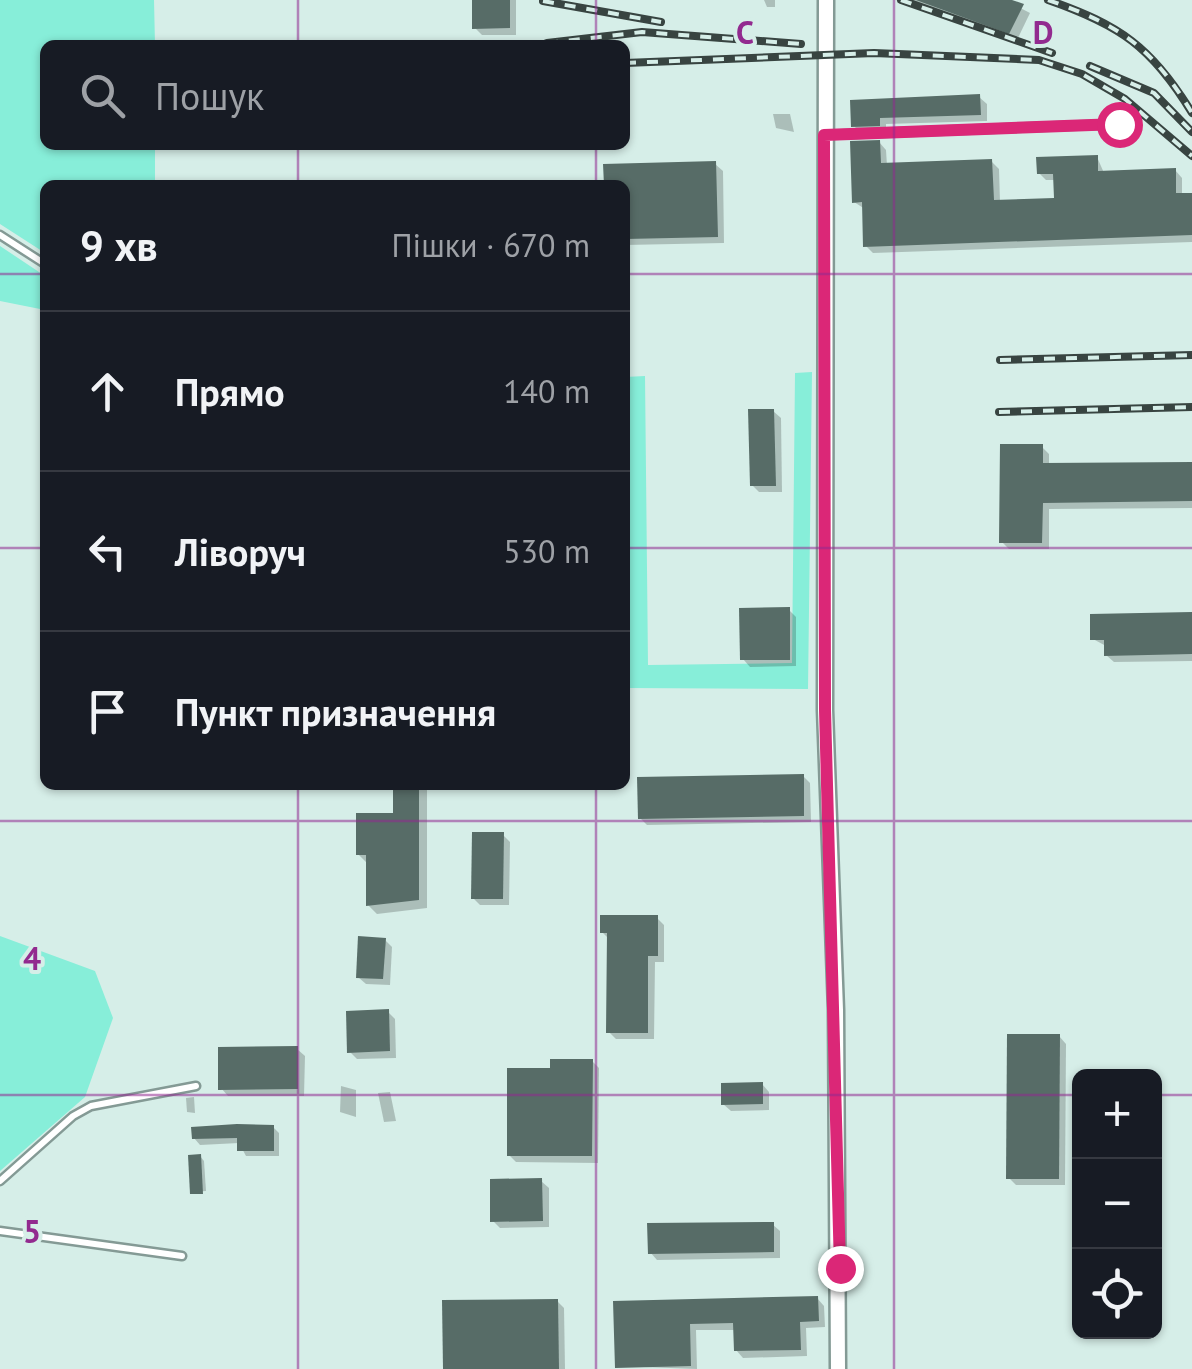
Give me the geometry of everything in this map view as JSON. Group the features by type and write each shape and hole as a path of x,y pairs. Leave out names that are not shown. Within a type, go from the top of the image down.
{"street":[{"path":"826,0 825,710 836,1010 838,1369"}],"lane":[{"path":"824,135 1119,124"},
{"path":"0,235 40,261"},
{"path":"0,1181 91,1106 196,1086"},
{"path":"0,1232 182,1256"}],"green space":[{"path":"0,0 154,0 155,40 40,40 40,150 155,150 155,180 40,180 40,250 0,224"},
{"path":"0,246 40,273 40,309 0,301"},
{"path":"812,372 808,689 630,688 630,377 645,376 648,665 792,663 795,373"},
{"path":"0,936 95,971 113,1018 85,1097 0,1171"}],"building":[{"path":"472,0 510,0 510,28 472,29"},
{"path":"916,0 1012,0 1024,4 1009,34"},
{"path":"980,94 981,115 880,118 880,126 851,127 850,100"},
{"path":"880,140 881,163 992,159 994,200 1054,198 1053,174 1037,174 1036,157 1098,155 1098,171 1176,168 1176,193 1192,193 1192,235 863,247 862,202 852,203 850,141"},
{"path":"716,161 718,237 630,239 630,180 604,180 603,164"},
{"path":"748,409 774,409 776,486 750,486"},
{"path":"1000,444 1043,444 1043,463 1192,462 1192,501 1043,503 1042,543 999,543"},
{"path":"790,607 790,660 740,660 739,608"},
{"path":"1192,612 1192,654 1104,656 1104,640 1090,640 1090,614"},
{"path":"804,774 804,816 638,819 637,777"},
{"path":"393,790 419,790 419,900 366,906 366,855 356,855 356,813 393,813"},
{"path":"472,832 504,832 503,899 471,899"},
{"path":"600,915 658,915 658,956 648,956 648,1033 606,1033 607,933 600,933"},
{"path":"358,936 386,938 383,979 356,978"},
{"path":"389,1009 390,1051 347,1053 346,1011"},
{"path":"1007,1034 1060,1034 1059,1179 1006,1179"},
{"path":"298,1046 298,1089 218,1090 218,1047"},
{"path":"550,1059 593,1059 592,1156 507,1156 507,1068 550,1068"},
{"path":"763,1082 763,1104 721,1105 721,1083"},
{"path":"274,1125 274,1151 237,1151 237,1138 192,1139 191,1127"},
{"path":"201,1154 203,1194 190,1194 188,1155"},
{"path":"542,1178 543,1221 490,1222 490,1179"},
{"path":"774,1222 774,1252 648,1254 647,1223"},
{"path":"818,1296 819,1321 800,1322 801,1350 734,1351 733,1323 690,1324 691,1366 615,1368 613,1301"},
{"path":"558,1299 559,1369 443,1369 442,1300"}],"railway":[{"path":"901,0 1052,53"},
{"path":"1048,0 1095,19 1132,41 1163,71 1192,113"},
{"path":"543,1 661,22"},
{"path":"573,40 642,32 801,44"},
{"path":"630,63 874,53 1039,60 1082,74 1125,99 1192,156"},
{"path":"1090,66 1154,93 1192,132"},
{"path":"1000,360 1192,355"},
{"path":"999,412 1192,407"}],"route":[{"path":"840,1268 825,710 824,135 1119,124"}]}
